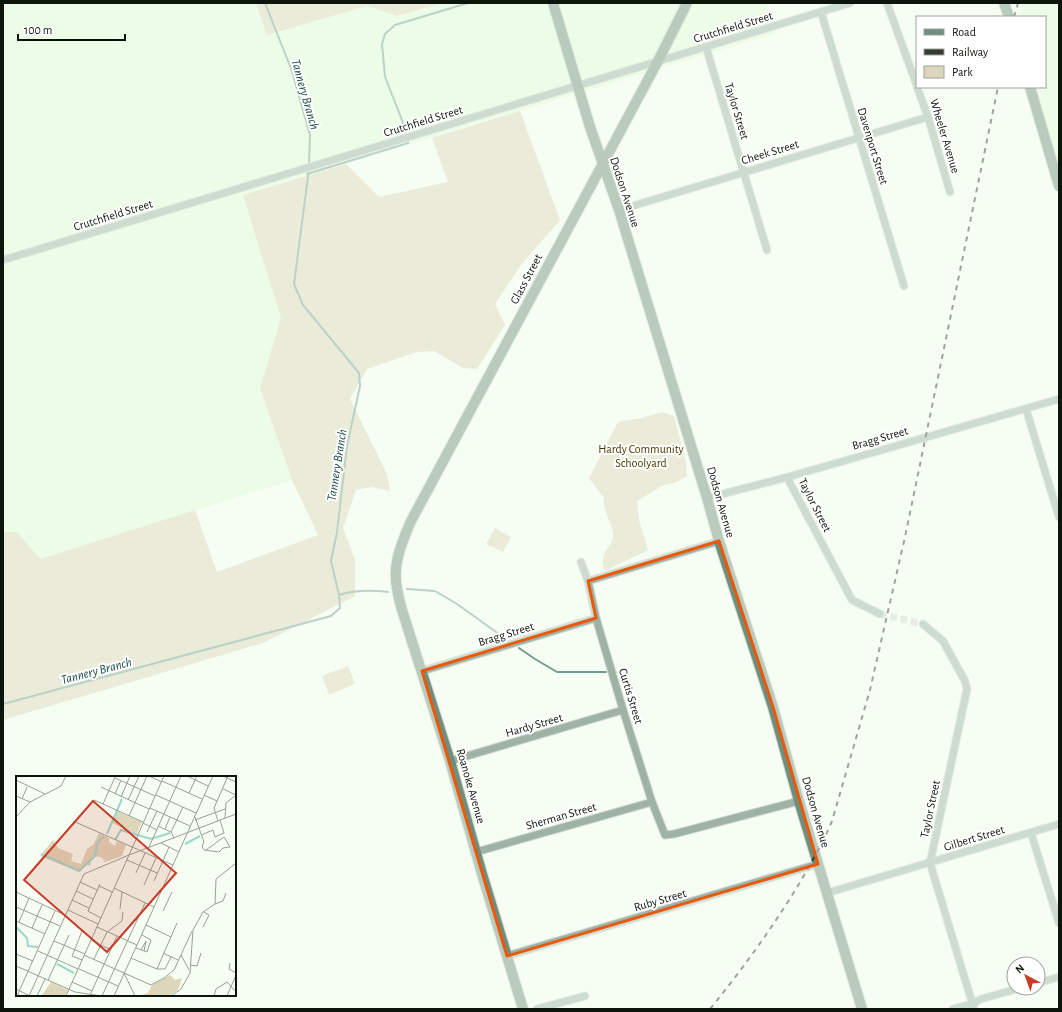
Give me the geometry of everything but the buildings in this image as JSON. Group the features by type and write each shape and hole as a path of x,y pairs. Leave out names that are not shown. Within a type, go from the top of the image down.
{"street":[{"name":"Dodson Avenue","path":"553,3 590,127 619,210 719,541 773,708 799,801 862,1009"},
{"name":"Glass Street","path":"396,570 400,547 411,521 658,61 687,3"},
{"name":"Crutchfield Street","path":"3,260 850,3"},
{"name":"Wheeler Avenue","path":"887,3 916,83"},
{"path":"1004,3 1009,16"},
{"name":"Davenport Street","path":"821,12 904,286"},
{"name":"Taylor Street","path":"706,47 767,250"},
{"name":"Wheeler Avenue","path":"918,88 928,117 950,192"},
{"path":"1030,88 1059,184"},
{"name":"Cheek Street","path":"619,210 928,117"},
{"name":"Bragg Street","path":"707,498 788,477 925,436 1059,399"},
{"path":"1026,409 1059,517"},
{"name":"Taylor Street","path":"788,477 852,600 880,614"},
{"path":"588,581 719,541"},
{"name":"Curtis Street","path":"581,562 588,581 596,618 623,710 652,802 665,835 674,834 799,801"},
{"name":"Roanoke Avenue","path":"396,570 396,587 402,610 450,761 484,882 508,956 522,1009"},
{"name":"Bragg Street","path":"422,671 596,618"},
{"name":"Taylor Street","path":"923,624 943,641 968,689 930,863 973,1007"},
{"name":"Hardy Street","path":"450,761 623,710"},
{"name":"Sherman Street","path":"476,852 652,802"},
{"name":"Gilbert Street","path":"827,893 1059,824"},
{"path":"1031,832 1059,923"},
{"name":"Ruby Street","path":"508,956 818,864"},
{"path":"1046,981 1059,977"},
{"path":"953,1009 973,1007 981,999 1006,992"},
{"path":"537,1009 585,996"}],"highlighted area":[{"path":"719,541 773,707 818,864 507,956 422,671 596,618 588,581"}],"shaded area":[{"path":"3,3 256,3 267,35 367,6 397,16 442,3 766,3 776,33 243,195 282,318 260,388 292,480 40,559 17,532 3,532"},
{"path":"1023,3 1059,3 1059,170 1036,88 1046,88 1046,16 1020,16"}],"green space":[{"path":"256,3 442,3 397,16 367,6 267,35"},
{"path":"520,111 560,220 521,265 495,304 505,325 477,369 463,368 434,351 417,352 367,369 350,399 387,474 390,491 372,487 356,490 343,528 355,560 355,596 263,643 3,720 3,532 17,532 40,559 195,510 217,572 318,535 292,480 260,388 281,318 243,195 346,164 379,197 448,182 432,138"},
{"name":"Hardy Community Schoolyard","path":"662,412 674,416 686,462 687,476 677,482 662,486 637,501 639,520 648,550 605,571 603,558 606,550 611,544 613,531 605,508 604,498 589,478 618,422 642,418"},
{"path":"495,528 511,537 503,552 486,544"},
{"path":"348,666 355,684 329,695 322,676"}],"waterway":[{"name":"Tannery Branch","path":"265,3 292,71 310,135 309,165"},
{"path":"307,174 408,143 402,120 385,77 382,44 385,34 395,25 468,3"},
{"name":"Tannery Branch","path":"3,704 331,616 340,608 339,595 331,561 337,532 347,446 360,386 359,373 303,305 294,284 309,169"},
{"path":"407,589 435,591 457,604 503,637"},
{"path":"339,595 363,591 388,592"},
{"path":"519,648 557,672 606,672"}],"tunnel":[{"path":"880,614 923,624"}],"railway":[{"path":"1014,16 1018,3"},
{"path":"710,1009 755,950 786,905 815,856 832,821 870,690 905,537 998,88"}]}
